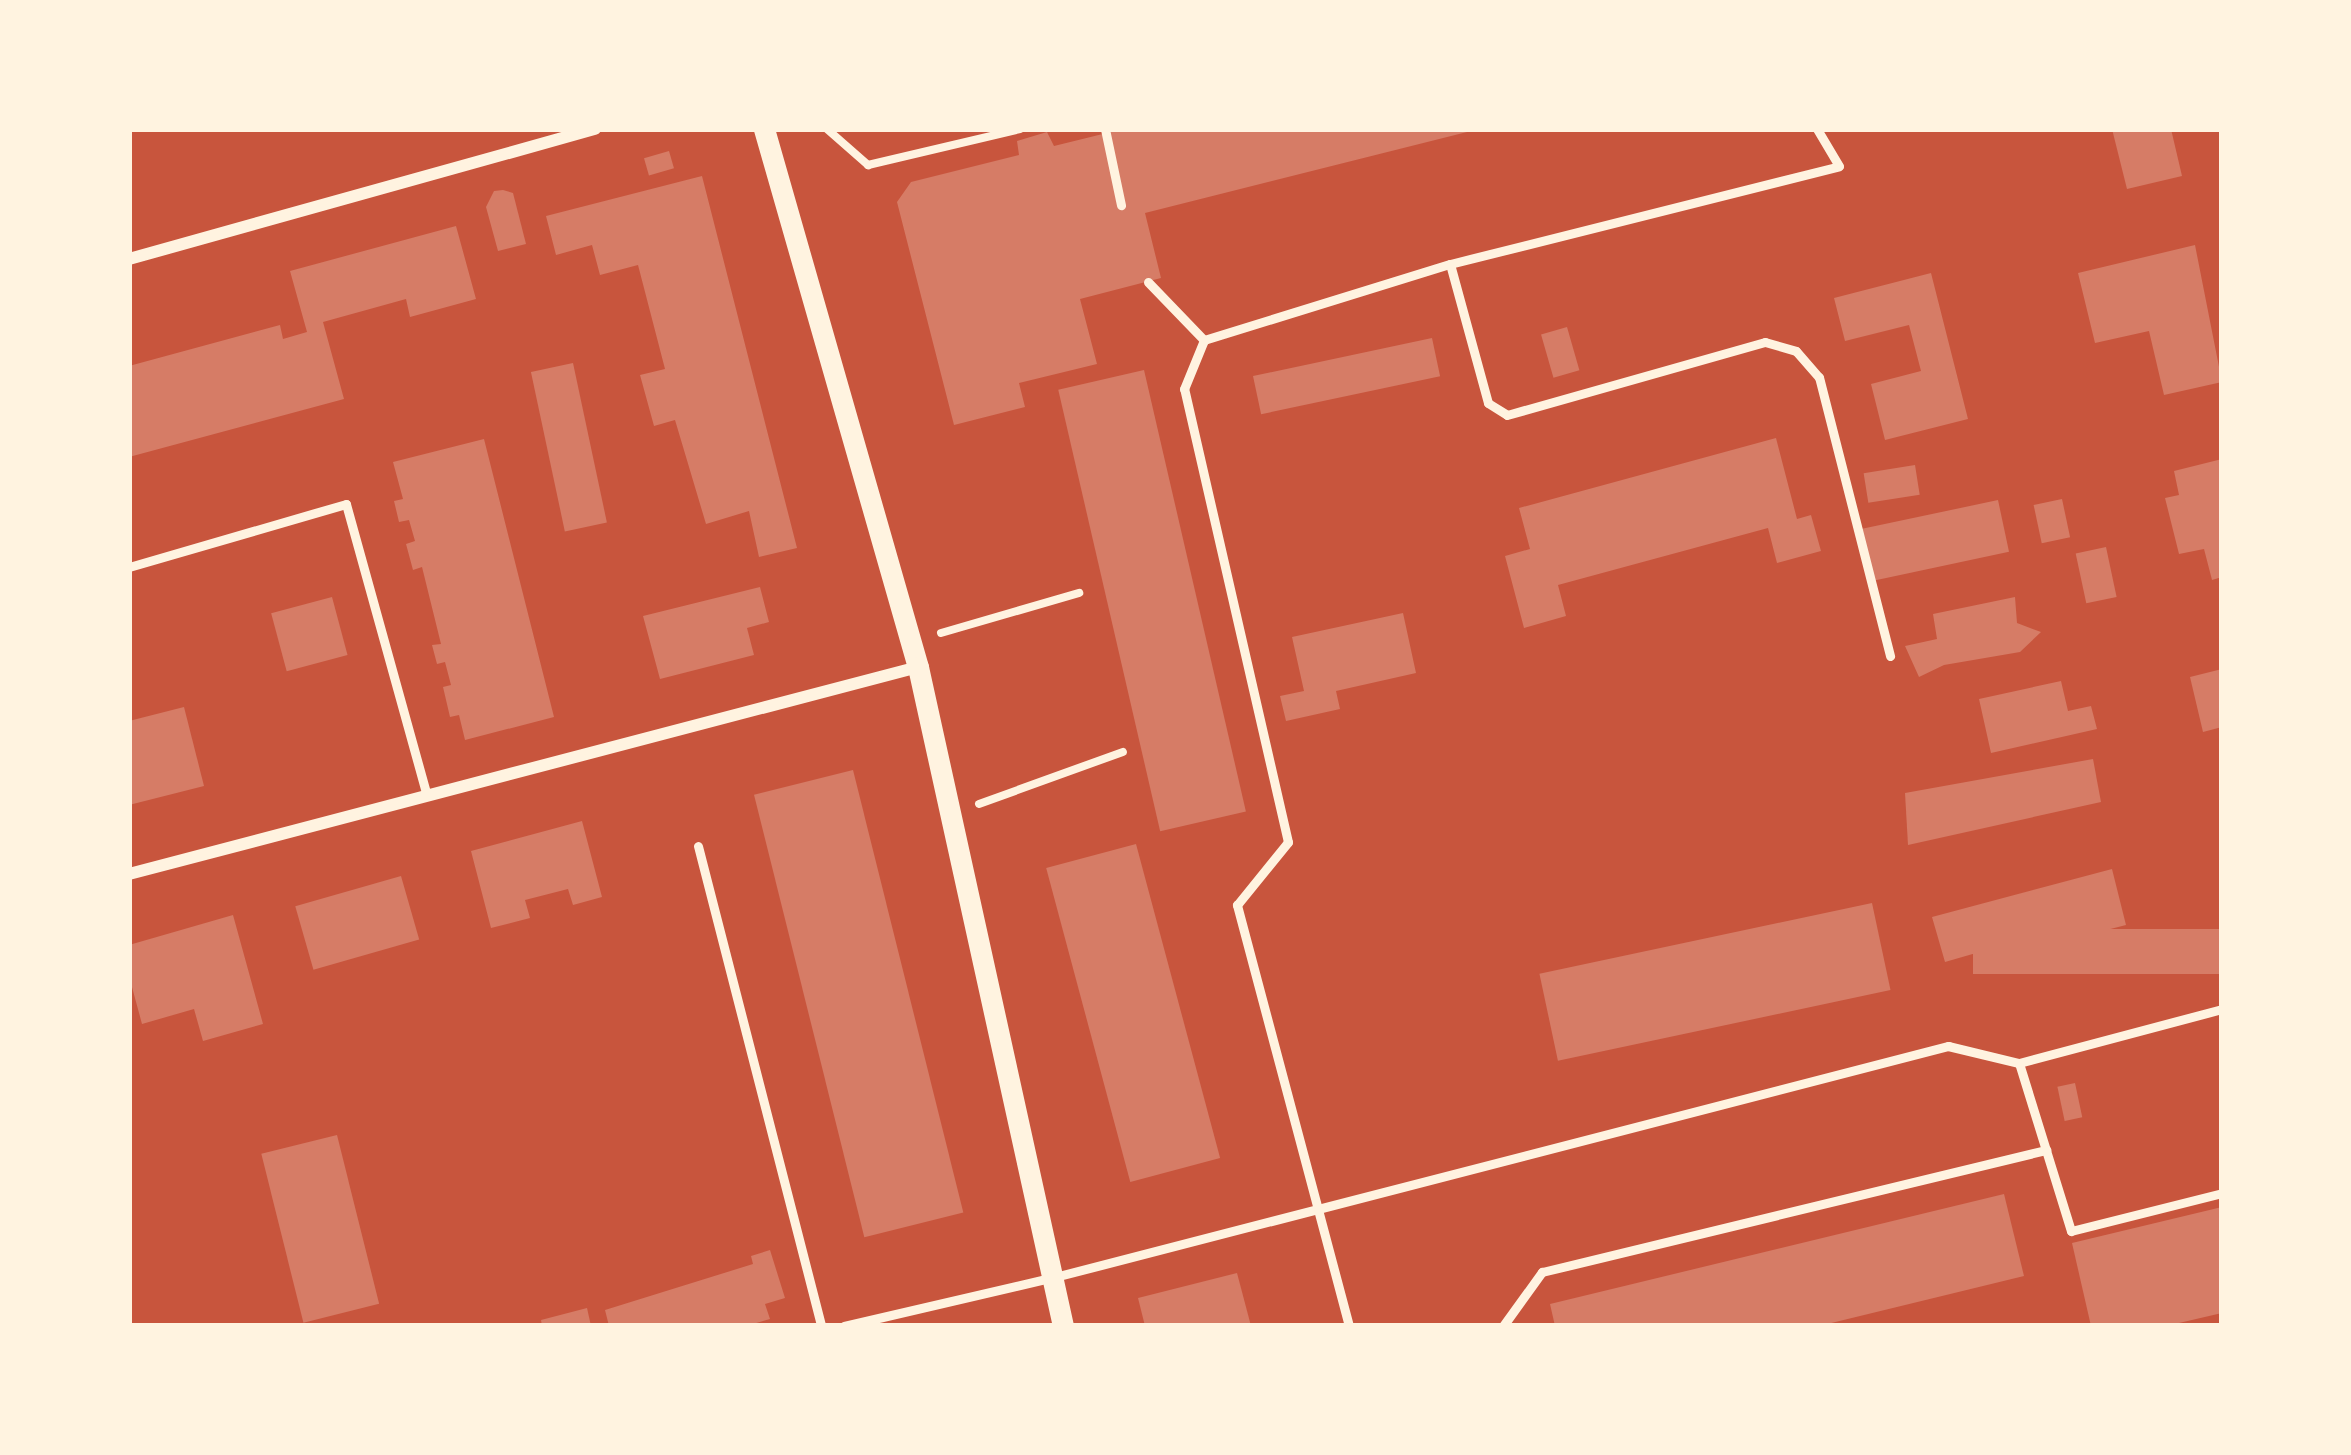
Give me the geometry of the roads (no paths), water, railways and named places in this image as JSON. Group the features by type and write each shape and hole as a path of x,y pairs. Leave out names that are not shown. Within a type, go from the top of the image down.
{"street":[{"path":"129,259 595,129"},
{"path":"764,129 918,667 1063,1326"},
{"path":"129,874 918,667"}],"lane":[{"path":"1105,129 1121,205"},
{"path":"1204,340 1450,264 1839,166 1817,129"},
{"path":"1450,264 1488,403 1507,416 1765,342 1796,350 1819,377 1890,656"},
{"path":"1148,282 1204,340"},
{"path":"1204,340 1184,388 1288,842 1237,905 1349,1326"},
{"path":"129,567 346,504 427,796"},
{"path":"698,846 821,1326"},
{"path":"848,1326 1948,1046 2019,1063 2222,1009"},
{"path":"2019,1063 2071,1232 2222,1193"},
{"path":"1503,1326 1542,1272 2045,1150"}]}
